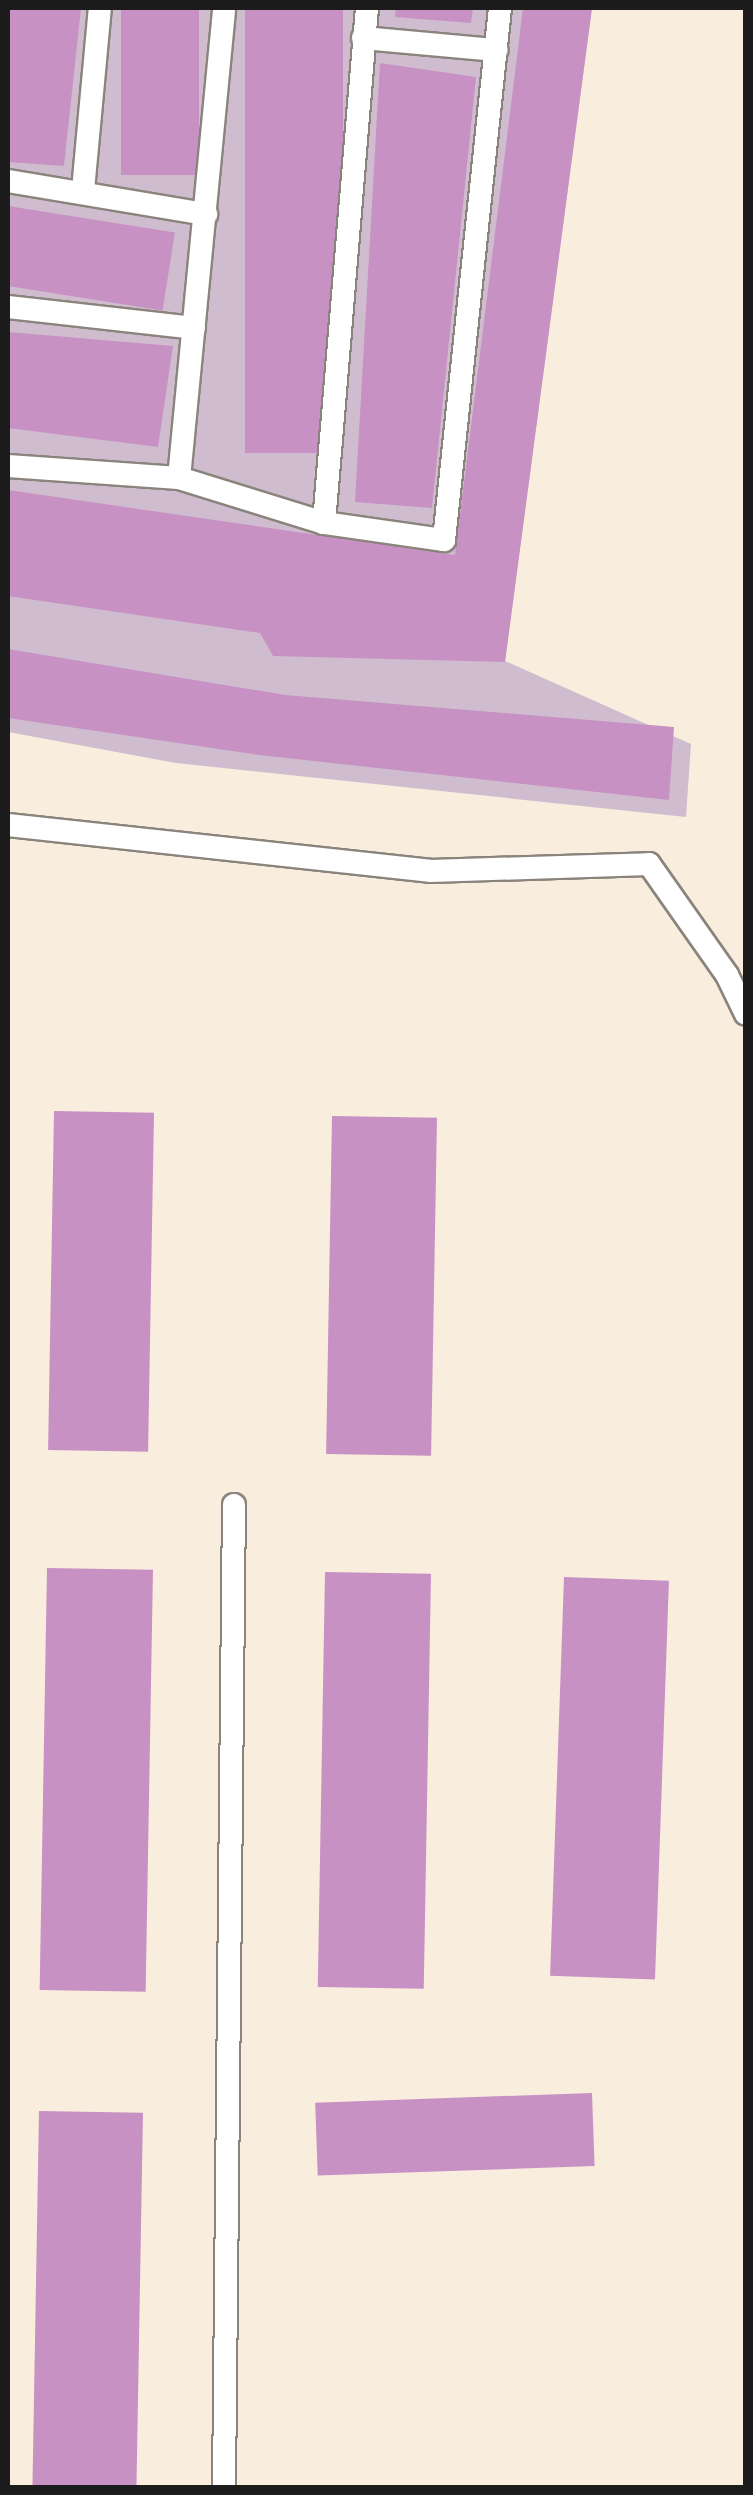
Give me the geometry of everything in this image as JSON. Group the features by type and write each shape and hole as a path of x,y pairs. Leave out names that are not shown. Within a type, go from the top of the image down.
{"lane":[{"path":"83,190 100,8"},
{"path":"179,478 224,8"},
{"path":"324,522 367,8"},
{"path":"8,466 179,478 324,522 444,540 500,8"},
{"path":"363,38 496,50"},
{"path":"8,181 83,190 206,214"},
{"path":"8,307 194,328"},
{"path":"8,825 430,870 648,864 727,975 746,1014"},
{"path":"224,2488 234,1505"}],"shaded area":[{"path":"8,8 592,8 505,661 691,744 686,817 176,763 8,732"}],"building":[{"path":"8,8 81,8 64,166 8,162"},
{"path":"121,8 199,8 199,175 121,175"},
{"path":"245,8 343,8 343,453 245,453"},
{"path":"396,8 473,8 471,23 395,17"},
{"path":"523,8 592,8 505,662 273,656 260,633 8,596 8,490 455,555"},
{"path":"380,63 476,77 432,508 355,502"},
{"path":"8,206 175,232 163,310 8,286"},
{"path":"8,332 173,346 158,447 8,428"},
{"path":"8,649 285,695 674,727 669,800 259,755 8,718"},
{"path":"54,1111 154,1113 148,1452 48,1450"},
{"path":"332,1116 437,1118 431,1456 326,1454"},
{"path":"47,1568 153,1570 146,1992 40,1990"},
{"path":"325,1572 431,1574 424,1989 318,1987"},
{"path":"564,1577 669,1581 655,1979 550,1976"},
{"path":"592,2093 595,2166 318,2176 315,2103"},
{"path":"39,2111 143,2113 136,2488 32,2488"}]}
